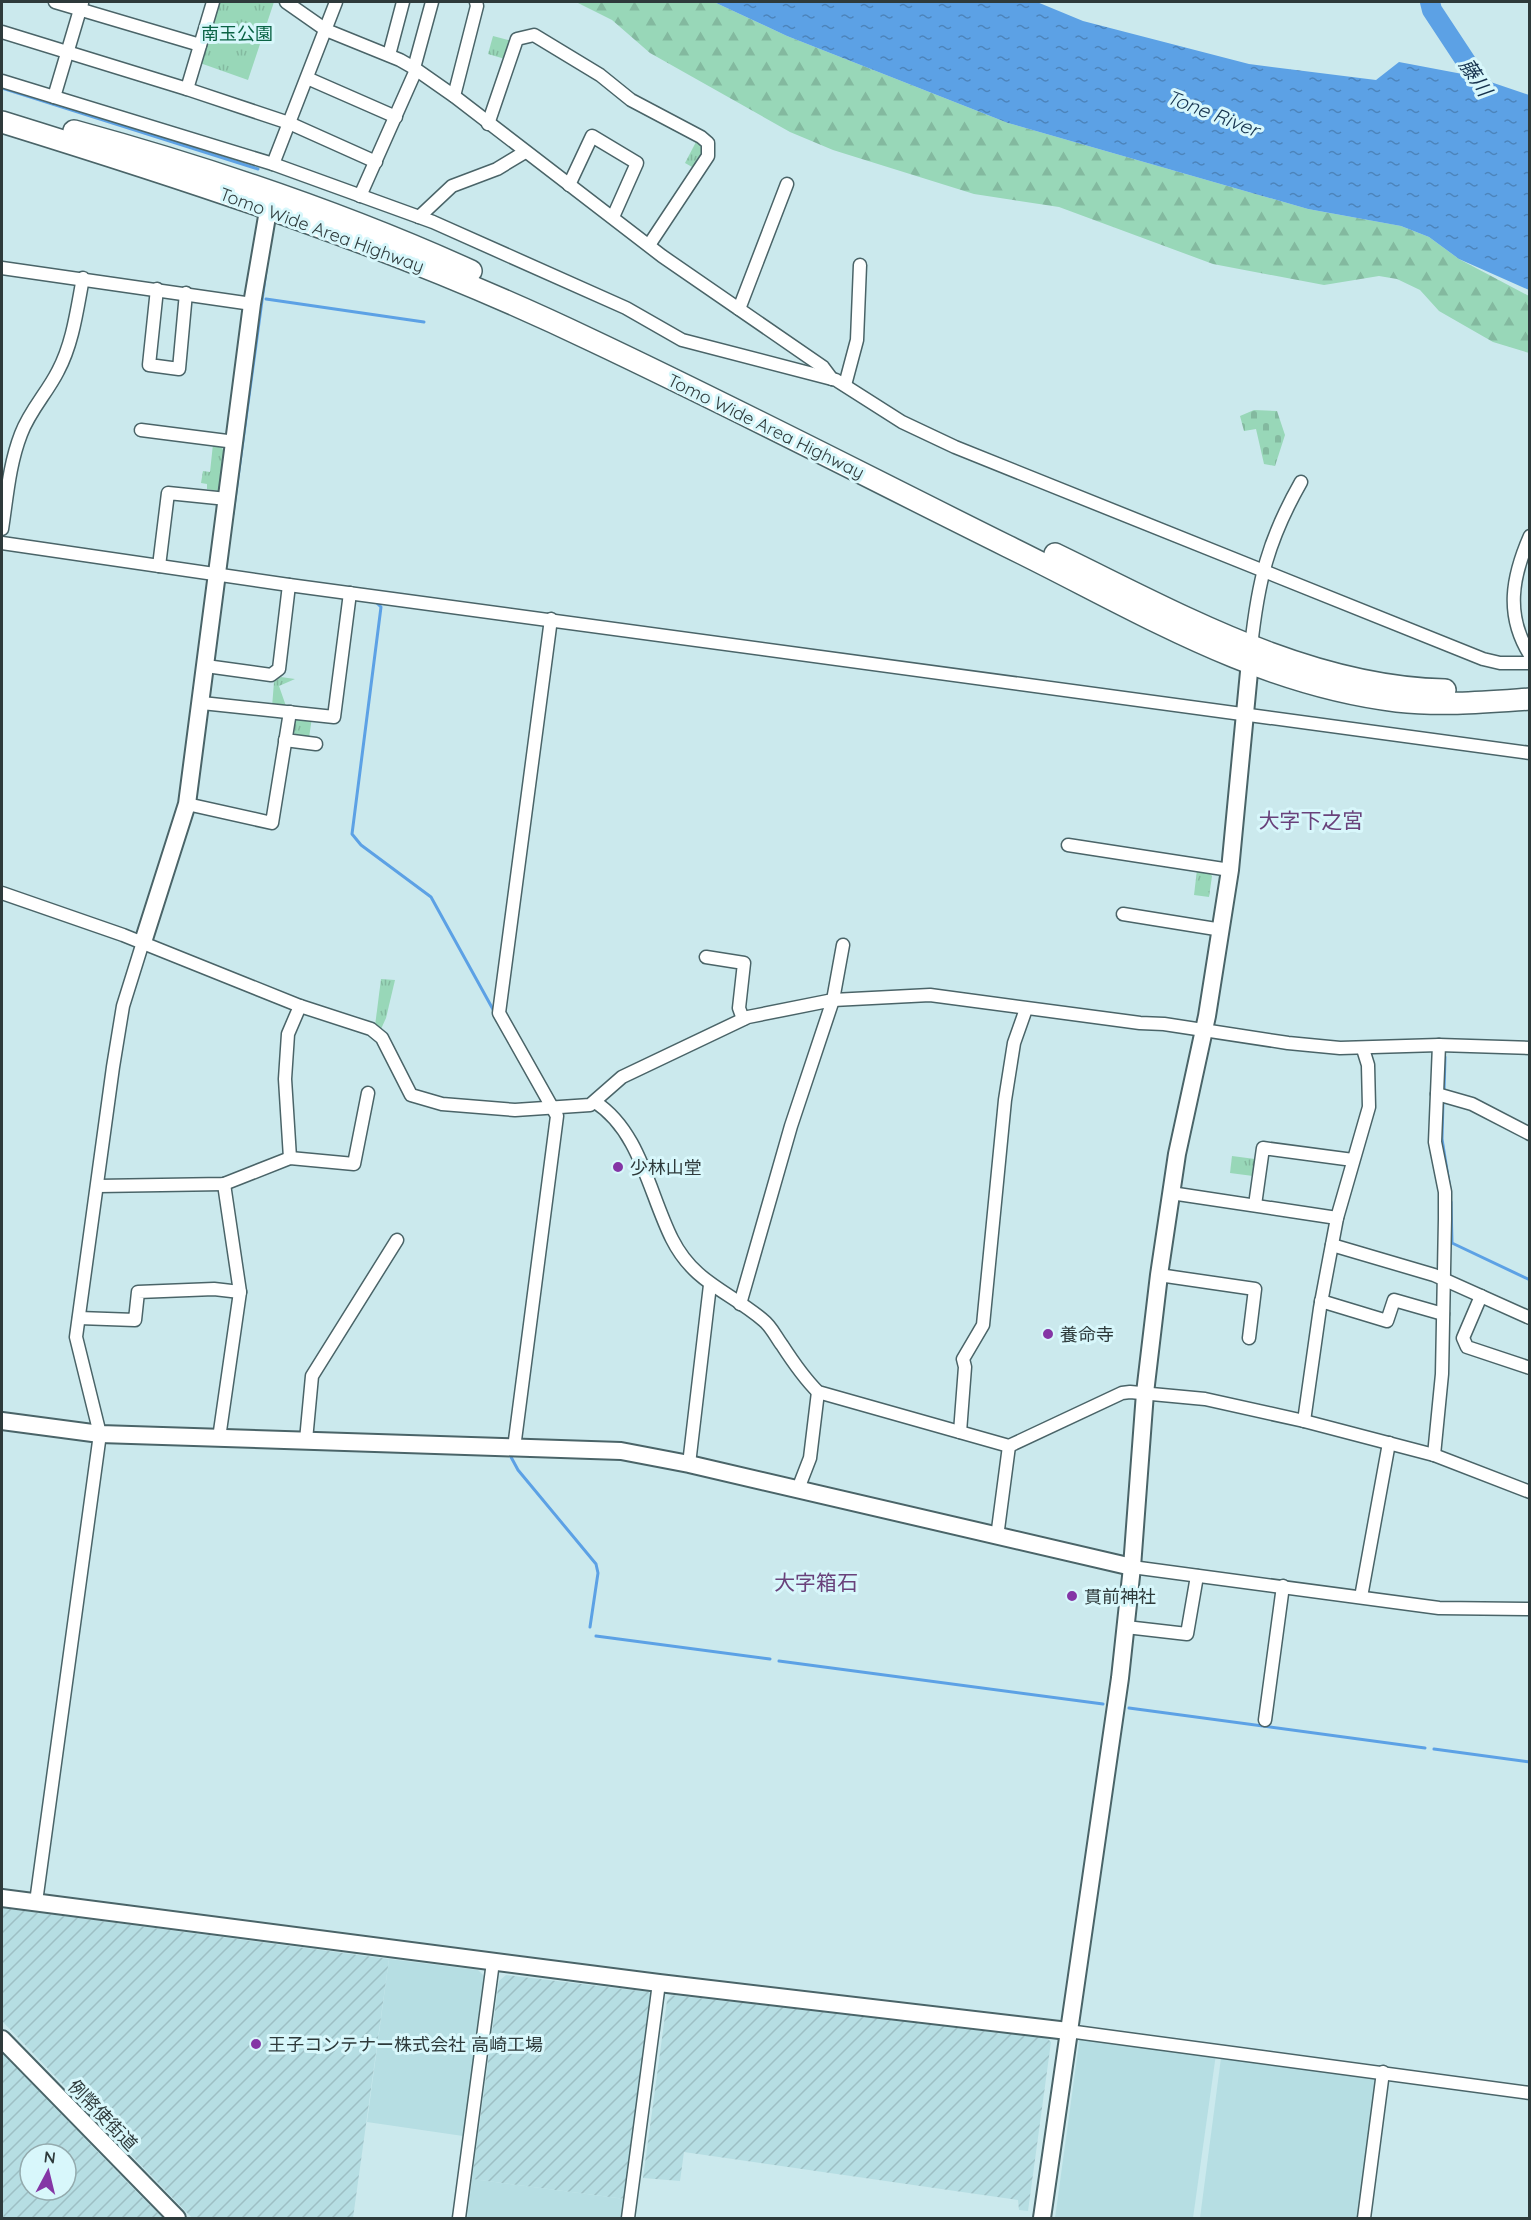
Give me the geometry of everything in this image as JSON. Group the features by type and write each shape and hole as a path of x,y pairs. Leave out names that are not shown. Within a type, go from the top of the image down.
{"highway":[{"name":"Tomo Wide Area Highway","path":"2,109 123,144 270,201 462,282 590,339 1152,620 1250,656 1323,687 1403,702 1480,702 1530,699"},
{"name":"Tomo Wide Area Highway","path":"2,122 270,201"},
{"name":"Tomo Wide Area Highway","path":"1250,656 1432,690 1530,687"}],"street":[{"path":"55,2 81,5 200,45"},
{"path":"187,89 213,2"},
{"path":"286,2 326,30 388,55 415,69 454,96 649,245 824,367 832,379"},
{"path":"273,164 336,2"},
{"path":"388,55 403,2"},
{"path":"360,196 415,69 432,2"},
{"path":"454,96 477,6 476,2"},
{"path":"54,97 81,5"},
{"path":"2,32 289,123 376,162"},
{"path":"488,124 517,39 534,35 600,75 631,100 701,137 708,144 708,156 649,245"},
{"path":"307,78 396,117"},
{"path":"2,81 273,164 419,217 617,304 682,340 832,379 885,412 935,439 1483,659 1500,663 1530,663"},
{"path":"569,185 592,136 637,163 613,218"},
{"path":"419,217 452,186 497,169 525,152"},
{"path":"739,309 787,184"},
{"path":"36,1902 100,1434 76,1337 123,1006 187,804 219,574 252,304 270,201"},
{"path":"845,385 857,340 860,265"},
{"path":"2,268 252,304"},
{"path":"2,529 4,496 11,466 29,414 58,373 69,348 83,278"},
{"path":"157,289 149,365 179,369 186,293"},
{"path":"141,430 235,442"},
{"path":"1042,2218 1126,1627 1145,1393 1171,1193 1184,1116 1222,930 1230,870 1250,656 1262,570 1284,509 1301,482"},
{"path":"159,566 168,493 227,499"},
{"path":"1530,536 1515,572 1514,589 1516,622 1530,655"},
{"path":"2,543 289,585 1530,753"},
{"path":"206,666 271,675 279,669 289,585"},
{"path":"202,703 334,717 350,593"},
{"path":"514,1448 557,1116 500,1013 550,619"},
{"path":"187,804 272,823 290,712"},
{"path":"285,740 316,744"},
{"path":"1068,845 1230,870"},
{"path":"2,893 142,942 300,1006 376,1033 382,1038 411,1095 441,1104 515,1110 552,1109 595,1102 622,1077 743,1019 833,1000 930,995 1203,1030 1308,1046 1362,1049 1439,1045 1530,1048"},
{"path":"1122,914 1222,930"},
{"path":"740,1304 791,1126 833,1000 843,945"},
{"path":"706,957 744,963 740,1008 743,1019"},
{"path":"290,1158 285,1079 288,1034 300,1006"},
{"path":"960,1432 965,1366 963,1359 983,1325 1005,1100 1014,1043 1026,1009"},
{"path":"1434,1455 1442,1374 1445,1192 1436,1154 1439,1045"},
{"path":"1304,1421 1321,1301 1336,1218 1369,1107 1368,1065 1362,1049"},
{"path":"98,1186 224,1184 290,1158 354,1164 368,1093"},
{"path":"1437,1094 1472,1104 1530,1134"},
{"path":"595,1102 610,1112 627,1133 673,1241 710,1286 765,1321 803,1376 818,1392 1009,1446 1122,1393 1205,1399 1304,1421 1434,1455 1530,1492"},
{"path":"1255,1205 1263,1148 1353,1160"},
{"path":"219,1438 240,1292 224,1184"},
{"path":"1171,1193 1336,1218"},
{"path":"306,1440 312,1377 396,1240"},
{"path":"1332,1245 1443,1280 1530,1318"},
{"path":"1160,1275 1255,1289 1249,1338"},
{"path":"688,1464 710,1286"},
{"path":"79,1318 135,1320 138,1292 214,1289 240,1292"},
{"path":"1481,1296 1463,1338 1467,1347 1530,1368"},
{"path":"1321,1301 1387,1321 1394,1300 1443,1314"},
{"path":"798,1489 810,1458 818,1392"},
{"path":"2,1421 100,1434 621,1451 688,1464 1132,1567 1438,1608 1530,1609"},
{"path":"1361,1597 1389,1443"},
{"path":"997,1537 1010,1456 1009,1446"},
{"path":"1126,1627 1187,1634 1197,1576"},
{"path":"1265,1720 1283,1586"},
{"path":"2,1898 659,1983 1068,2031 1530,2093"},
{"path":"459,2218 494,1962"},
{"path":"628,2218 659,1983"},
{"name":"例幣使街道","path":"2,2039 177,2218"},
{"path":"1364,2218 1383,2072"}],"shaded area":[{"path":"2,1908 389,1959 353,2218 192,2218 2,2021"},
{"path":"389,1959 478,1970 484,1976 463,2136 367,2122"},
{"path":"506,1975 649,1992 654,1999 625,2199 472,2179 499,1981"},
{"path":"671,1995 1045,2036 1051,2042 1028,2211 1019,2210 1018,2200 684,2152 680,2181 643,2178 667,2001"},
{"path":"1080,2036 1216,2054 1193,2218 1055,2218"},
{"path":"2,2053 122,2177 163,2218 2,2218"},
{"path":"1221,2058 1377,2078 1358,2218 1200,2218"},
{"path":"472,2179 625,2199 622,2218 467,2218"}],"green space":[{"name":"南玉公園","path":"220,2 274,2 248,80 200,63"},
{"path":"576,2 714,2 787,36 1008,123 1308,209 1401,226 1429,237 1459,259 1529,296 1529,353 1493,342 1439,311 1420,290 1397,279 1379,276 1324,285 1213,264 1059,207 974,194 833,150 790,132 650,53 612,20"},
{"path":"493,36 512,41 505,59 488,54"},
{"path":"697,140 705,151 694,168 685,163"},
{"path":"1254,410 1277,411 1285,435 1275,466 1264,464 1256,429 1244,431 1240,416"},
{"path":"213,444 221,445 225,455 221,487 218,491 207,489 207,484 201,483 203,471 210,472"},
{"path":"281,677 295,679 279,686 287,709 272,707 274,682"},
{"path":"312,717 309,738 297,737 292,730 294,718"},
{"path":"1197,870 1208,871 1212,876 1209,897 1194,895"},
{"path":"381,979 395,980 381,1029 375,1026"},
{"path":"1232,1156 1255,1159 1253,1176 1230,1173"}],"water":[{"name":"Tone River","path":"714,2 1037,2 1083,21 1249,64 1376,80 1399,62 1473,76 1529,95 1529,290 1459,259 1429,237 1401,226 1308,209 1008,123 787,36"}],"waterway":[{"name":"藤川","path":"1430,2 1432,10 1488,95"},
{"path":"2,88 258,169"},
{"path":"233,514 266,271"},
{"path":"266,299 424,322"},
{"path":"376,602 381,607 352,834 361,845 431,897 495,1013"},
{"path":"1444,1091 1445,1057"},
{"path":"1443,1101 1442,1139 1450,1189"},
{"path":"1451,1202 1452,1243 1530,1280"},
{"path":"511,1457 518,1470 596,1564 598,1573 590,1627"},
{"path":"596,1636 770,1659"},
{"path":"779,1661 1103,1704"},
{"path":"1129,1708 1425,1748"},
{"path":"1434,1749 1530,1762"}],"place":[{"name":"少林山堂","path":"618,1167"},
{"name":"養命寺","path":"1048,1334"},
{"name":"貫前神社","path":"1072,1596"},
{"name":"王子コンテナー株式会社 高崎工場","path":"256,2044"}],"district":[{"name":"大字下之宮","path":"1311,820"},
{"name":"大字箱石","path":"816,1582"}]}
